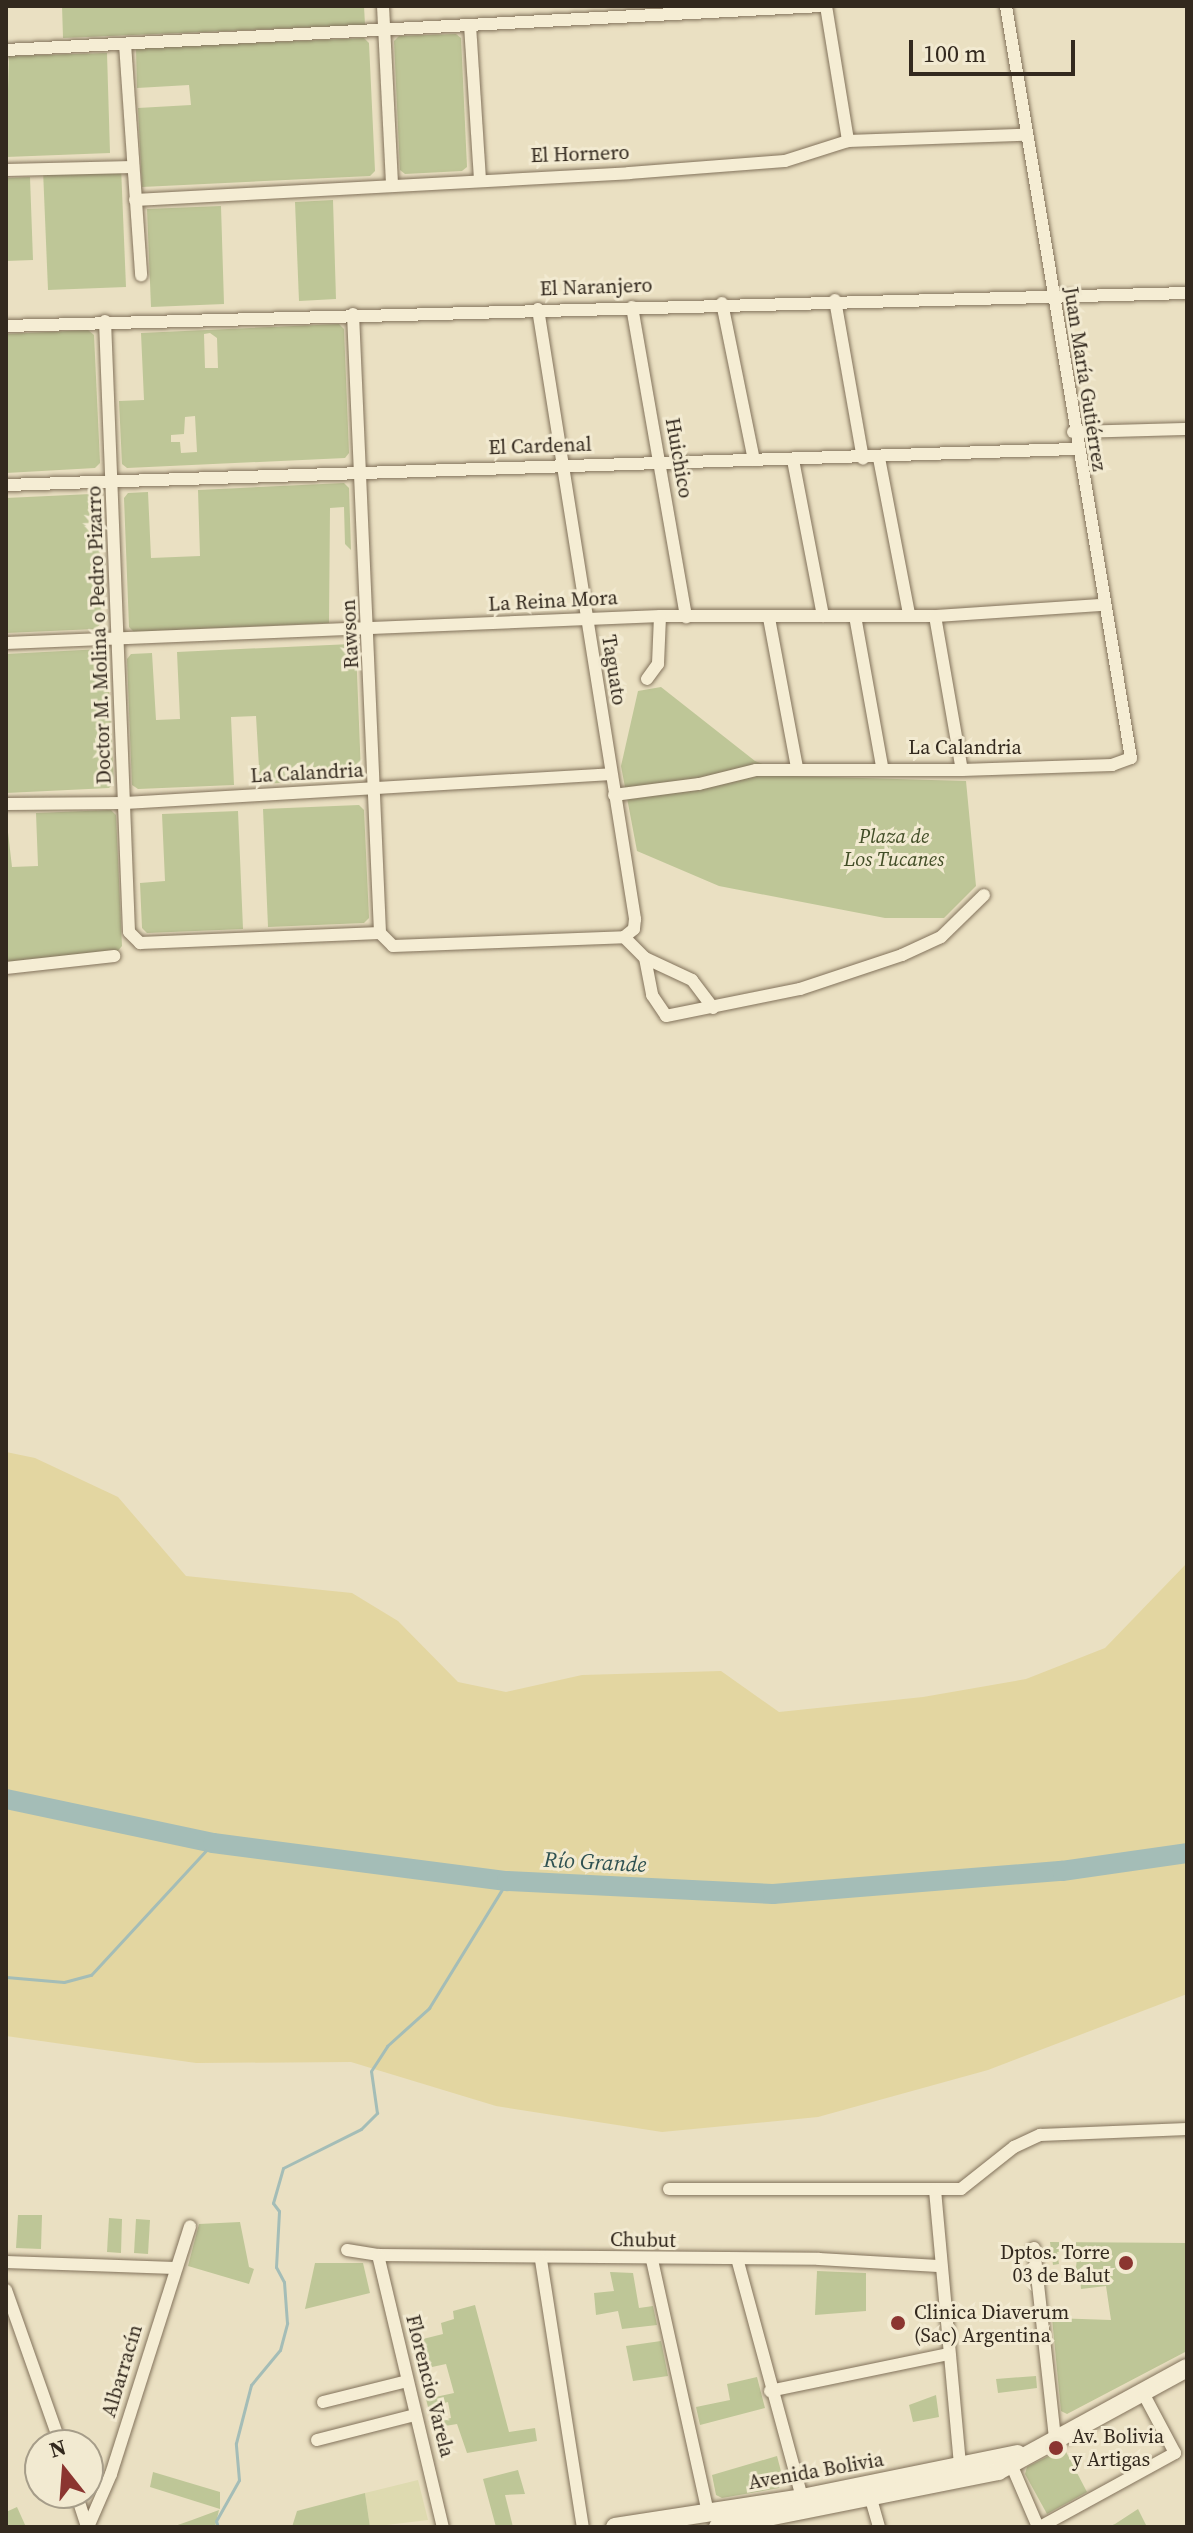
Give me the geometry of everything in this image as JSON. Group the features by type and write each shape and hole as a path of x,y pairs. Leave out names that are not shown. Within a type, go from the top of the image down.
{"street":[{"path":"383,6 392,184"},
{"path":"6,50 820,6"},
{"path":"826,6 848,141"},
{"name":"Juan María Gutiérrez","path":"1006,6 1073,432 1131,758"},
{"path":"470,25 480,178"},
{"path":"125,44 141,275"},
{"name":"El Hornero","path":"135,200 785,161 848,141 1024,135"},
{"path":"6,170 133,167"},
{"name":"El Naranjero","path":"6,326 1052,293 1187,293"},
{"path":"835,300 863,459"},
{"path":"722,303 754,460"},
{"name":"Huichico","path":"632,307 686,617"},
{"name":"Taguato","path":"538,309 635,919 634,929 624,937"},
{"name":"Rawson","path":"353,314 377,790 380,933"},
{"name":"Doctor M. Molina o Pedro Pizarro","path":"105,321 114,479 116,640 129,932 140,943 380,933"},
{"path":"1073,432 1187,429"},
{"name":"El Cardenal","path":"6,485 561,464 863,459 1076,449"},
{"path":"879,458 909,614"},
{"path":"793,460 823,616"},
{"name":"La Reina Mora","path":"6,643 370,630 585,618 935,616 1102,605"},
{"path":"647,679 658,664 660,616"},
{"path":"855,616 882,766"},
{"path":"935,616 962,770"},
{"path":"769,618 797,768"},
{"name":"La Calandria","path":"614,795 756,770 882,766 962,770 1112,765 1131,758"},
{"name":"La Calandria","path":"6,804 125,803 611,774"},
{"path":"645,958 661,1014 713,1008 800,989 902,955 941,937 984,895"},
{"path":"380,933 393,946 624,937 645,958 692,980 713,1008"},
{"path":"6,968 114,956"},
{"path":"669,2189 961,2189 977,2181 1014,2147 1040,2135 1187,2129"},
{"path":"935,2190 938,2266 960,2466"},
{"name":"Albarracín","path":"88,2527 111,2474 190,2226"},
{"path":"1034,2248 1055,2437"},
{"name":"Chubut","path":"347,2250 378,2255 541,2260 738,2262 819,2259 938,2266"},
{"name":"Florencio Varela","path":"378,2255 443,2527"},
{"path":"541,2260 583,2527"},
{"path":"652,2260 713,2520"},
{"path":"6,2262 175,2268"},
{"path":"738,2262 802,2513"},
{"path":"6,2290 55,2429"},
{"path":"770,2391 949,2354"},
{"name":"Avenida Bolivia","path":"713,2520 738,2525 871,2499 1018,2458 1187,2368"},
{"path":"323,2402 407,2381"},
{"path":"1018,2458 1039,2527 1175,2453 1142,2391"},
{"path":"317,2440 415,2415"},
{"name":"Avenida Bolivia","path":"615,2527 802,2513 960,2466 1018,2458"},
{"path":"871,2499 879,2527"}],"shaded area":[{"path":"418,2480 428,2520 370,2527 365,2493"}],"green space":[{"path":"62,6 364,6 365,25 63,38"},
{"path":"456,34 461,38 467,167 462,171 405,174 400,170 394,41 399,36"},
{"path":"364,38 369,43 375,171 370,176 142,187 138,108 191,105 189,85 137,88 136,48"},
{"path":"107,53 110,153 6,157 9,56"},
{"path":"121,167 126,287 48,290 43,170"},
{"path":"30,177 33,260 6,261 6,178"},
{"path":"333,200 336,299 299,301 295,202"},
{"path":"221,206 224,304 151,307 147,209"},
{"path":"339,324 344,329 349,453 345,458 127,468 122,464 119,401 144,400 141,333","holes":["210,333 217,338 218,368 205,368 204,334","195,416 197,452 181,453 180,442 171,442 171,435 184,434 185,417"]},
{"path":"88,330 94,335 100,463 95,468 6,473 6,334"},
{"path":"344,483 349,488 351,550 345,544 344,507 330,508 329,623 134,632 129,627 124,498 128,493 148,492 151,558 200,556 198,490"},
{"path":"91,494 98,499 102,623 95,629 6,633 6,498"},
{"path":"351,644 356,648 361,774 356,779 260,784 256,716 231,717 234,785 138,789 132,785 127,659 131,654 152,653 156,720 180,719 177,652"},
{"path":"102,649 107,654 114,783 109,788 6,793 6,654"},
{"name":"Plaza de Los Tucanes","path":"661,687 755,761 793,776 966,781 976,886 944,918 885,918 719,886 637,851 621,766 638,691"},
{"path":"359,805 364,810 369,918 364,923 268,927 263,809"},
{"path":"111,810 116,815 122,946 117,952 6,964 6,815 12,867 38,866 36,813"},
{"path":"238,811 243,929 147,933 142,928 140,883 165,881 162,814"},
{"path":"18,2215 42,2215 41,2249 16,2248"},
{"path":"109,2218 122,2219 121,2253 107,2252"},
{"path":"136,2219 150,2220 148,2254 134,2253"},
{"path":"240,2222 249,2267 254,2269 249,2284 188,2266 199,2224"},
{"path":"1050,2242 1187,2243 1187,2351 1067,2414 1061,2411 1052,2318 1111,2320 1106,2286 1081,2289 1080,2276 1075,2276 1078,2250 1057,2252 1059,2264 1053,2265"},
{"path":"315,2263 363,2263 370,2293 305,2309"},
{"path":"817,2271 866,2273 866,2311 815,2315"},
{"path":"610,2272 633,2273 639,2308 653,2306 657,2325 622,2329 618,2311 596,2315 594,2293 614,2291"},
{"path":"475,2305 509,2432 535,2428 537,2441 467,2453 457,2424 433,2428 432,2423 451,2418 448,2402 428,2407 426,2399 454,2393 446,2364 418,2370 411,2342 443,2334 441,2323 454,2319 453,2311"},
{"path":"661,2341 668,2376 633,2381 626,2346"},
{"path":"1036,2376 1037,2388 998,2393 996,2379"},
{"path":"757,2377 765,2408 700,2425 696,2407 730,2400 727,2384"},
{"path":"936,2395 939,2417 913,2422 909,2405"},
{"path":"1064,2448 1087,2492 1047,2514 1025,2474 1027,2467"},
{"path":"777,2456 783,2479 779,2488 722,2498 716,2495 712,2475"},
{"path":"518,2470 525,2494 505,2495 513,2527 496,2527 483,2479"},
{"path":"153,2472 220,2492 220,2509 150,2487"},
{"path":"365,2493 370,2527 292,2527 297,2511"},
{"path":"17,2507 26,2527 6,2527 6,2512"},
{"path":"1138,2509 1147,2527 1108,2527 1115,2524"},
{"path":"219,2510 215,2527 172,2527 192,2520"}],"sand":[{"path":"6,1452 35,1458 118,1497 186,1576 352,1593 398,1621 458,1682 506,1692 582,1675 721,1671 779,1712 923,1697 1026,1679 1105,1648 1187,1563 1187,1994 988,2070 818,2117 662,2132 496,2106 351,2062 196,2063 6,2036"}],"waterway":[{"name":"Río Grande","path":"6,1799 213,1843 507,1881 773,1894 1062,1871 1187,1853"},
{"path":"6,1977 64,1982 91,1975 213,1843"},
{"path":"218,2527 216,2521 239,2480 236,2443 251,2385 280,2350 287,2323 284,2282 276,2267 279,2211 273,2203 283,2168 361,2129 377,2113 371,2071 387,2046 429,2008 507,1881"}],"place":[{"name":"Dptos. Torre 03 de Balut","path":"1126,2263"},
{"name":"Clinica Diaverum (Sac) Argentina","path":"898,2323"},
{"name":"Av. Bolivia y Artigas","path":"1056,2448"}]}
